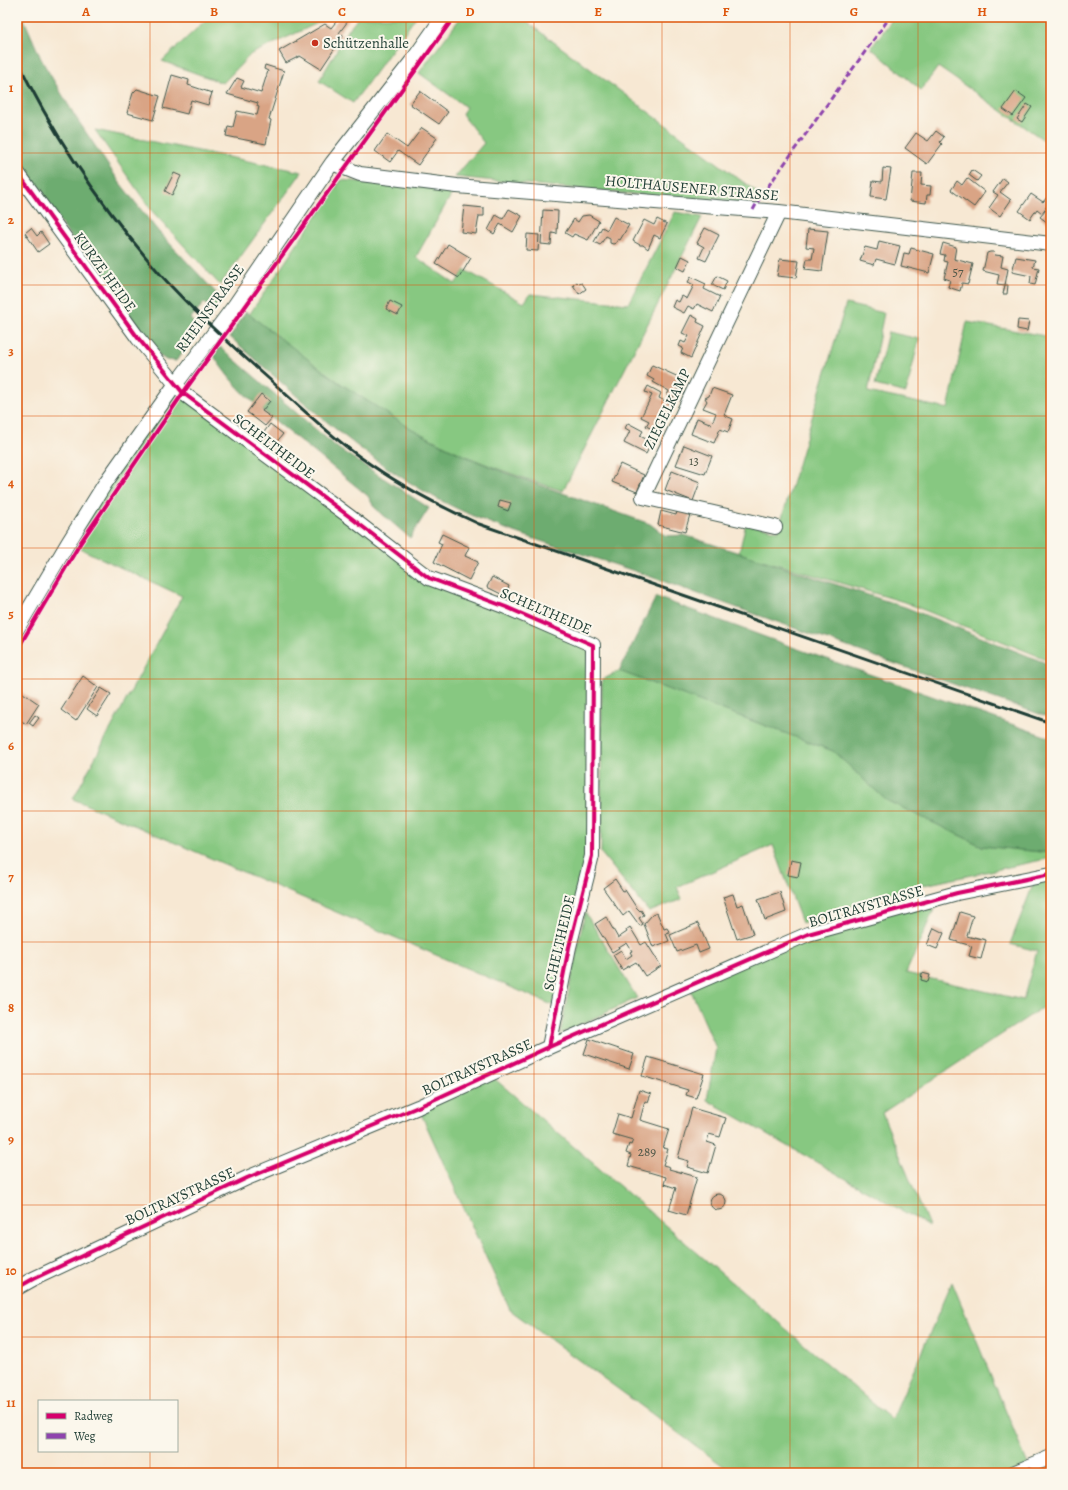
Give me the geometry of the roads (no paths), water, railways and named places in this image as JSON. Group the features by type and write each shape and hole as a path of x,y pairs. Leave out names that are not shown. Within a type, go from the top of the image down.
{"street":[{"name":"RHEINSTRASSE","path":"17,629 106,482 175,385 235,305 332,163 412,61 443,17"},
{"name":"HOLTHAUSENER STRASSE","path":"332,163 360,174 457,186 780,212 1051,244"},
{"name":"KURZE HEIDE","path":"17,172 138,338 175,385"},
{"name":"ZIEGELKAMP","path":"775,527 643,497 780,212"},
{"name":"SCHELTHEIDE","path":"175,385 183,393 350,517 429,578 506,606 593,645 592,856 570,947 549,1047"},
{"name":"BOLTRAYSTRASSE","path":"17,1288 33,1279 247,1178 418,1107 549,1047 808,934 957,893 1051,874"},
{"path":"1013,1473 1051,1458"}],"railway":[{"path":"17,60 31,89 81,172 119,224 160,274 212,328 313,419 348,448 388,476 433,502 479,524 1051,723"}],"place":[{"name":"Schützenhalle","path":"315,43"}]}
